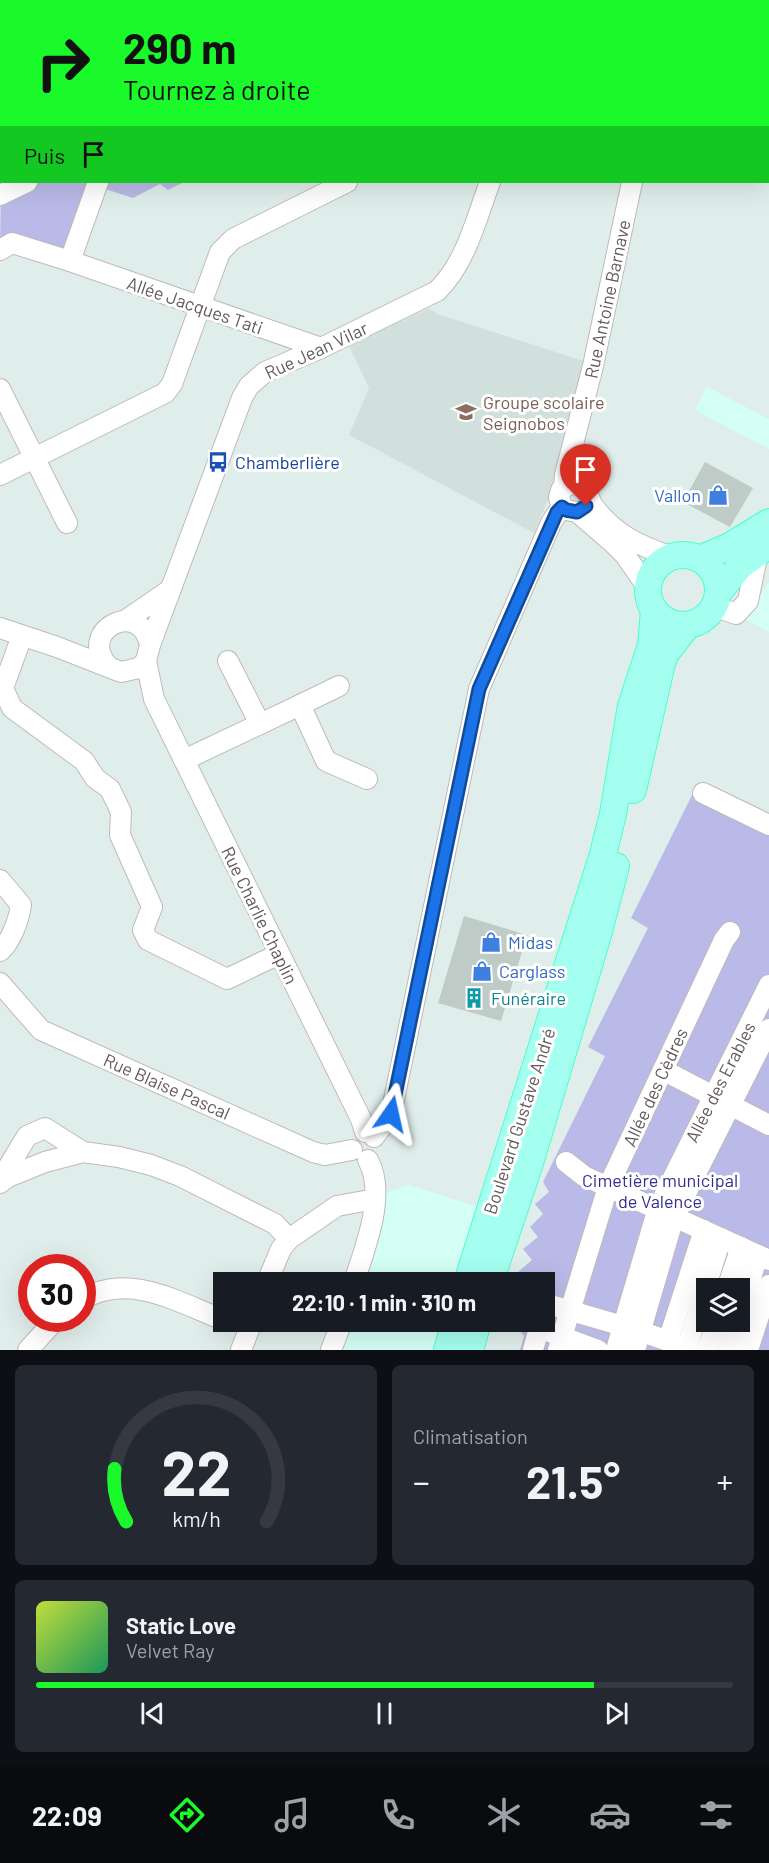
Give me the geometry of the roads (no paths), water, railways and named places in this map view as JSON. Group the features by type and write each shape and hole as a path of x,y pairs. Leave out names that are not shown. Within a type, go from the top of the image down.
{"main road":[{"path":"699,559 736,543 769,522"},
{"name":"Boulevard Gustave André","path":"493,1272 530,1163 598,935 654,706 662,663 666,653 688,625 699,622 740,566 764,548"},
{"path":"672,557 690,556 710,567 716,579 716,600"},
{"name":"Boulevard Gustave André","path":"470,1272 603,854 613,814 631,706 651,645 651,599 655,569 672,557"},
{"path":"651,599 669,623 688,625"},
{"path":"447,1350 452,1332"},
{"path":"470,1350 475,1332"}],"street":[{"path":"0,195 25,183"},
{"path":"70,261 98,183"},
{"path":"0,475 165,393 172,384 220,252 233,239 345,183"},
{"name":"Rue Jean Vilar","path":"148,653 242,398 249,386 265,372 424,299 447,282 465,249 490,183"},
{"name":"Rue Antoine Barnave","path":"574,498 574,449 632,183"},
{"name":"Allée Jacques Tati","path":"0,250 12,243 321,348"},
{"path":"0,389 67,524"},
{"path":"574,498 620,535 672,557"},
{"path":"574,498 625,555 651,599"},
{"path":"357,1272 369,1236 376,1179 352,1139 358,1134 370,1135 391,1114 479,689 551,523 574,498"},
{"path":"57,647 104,632 171,589"},
{"path":"0,628 115,669 130,671 148,653 145,630 140,625 126,620"},
{"path":"104,632 99,646 100,653 115,669"},
{"path":"22,636 3,688 12,708 84,761 95,777 110,789 121,812 120,835 152,907 143,930 148,940 227,979 279,954"},
{"name":"Rue Charlie Chaplin","path":"148,653 154,699 370,1135"},
{"path":"228,661 260,724"},
{"name":"Rue Charlie Chaplin","path":"115,669 154,699"},
{"path":"184,760 339,686"},
{"path":"300,705 326,761 368,779"},
{"path":"703,793 769,825"},
{"path":"0,880 21,905 20,914 5,947 0,951"},
{"name":"Allée des Cèdres","path":"560,1343 608,1187 724,940 730,932"},
{"name":"Rue Blaise Pascal","path":"0,983 41,1030 313,1152 325,1155 360,1155"},
{"name":"Allée des Erables","path":"721,1101 769,985"},
{"path":"616,1350 632,1328 666,1212 721,1101 769,1029"},
{"path":"663,1070 769,1125"},
{"path":"4,1180 6,1171 27,1136 45,1128 83,1152"},
{"path":"4,1180 45,1162 83,1152 119,1157 152,1165 180,1176 275,1224 289,1239"},
{"path":"566,1162 584,1176 756,1254"},
{"path":"271,1272 281,1249 289,1239 337,1206 375,1199"},
{"path":"668,1341 713,1234"},
{"path":"555,1306 632,1328 690,1349 713,1234"},
{"path":"736,1278 756,1254"},
{"path":"750,1278 756,1254"},
{"path":"748,1350 769,1285"},
{"path":"96,1294 110,1288 127,1287 148,1291 213,1316"},
{"path":"632,1328 635,1350"},
{"path":"28,1350 44,1332"},
{"path":"241,1350 247,1332"},
{"path":"331,1350 338,1332"},
{"path":"533,1350 535,1332"},
{"path":"545,1332 560,1343 598,1350"},
{"path":"707,1350 713,1332"},
{"path":"728,1350 734,1332"}],"place":[{"name":"Groupe scolaire Seignobos","path":"466,412"},
{"name":"Chamberlière","path":"218,462"},
{"name":"Vallon","path":"718,495"},
{"name":"Midas","path":"491,942"},
{"name":"Carglass","path":"482,971"},
{"name":"Funéraire","path":"474,998"}],"park label":[{"name":"Cimetière municipal de Valence","path":"660,1190"}]}
